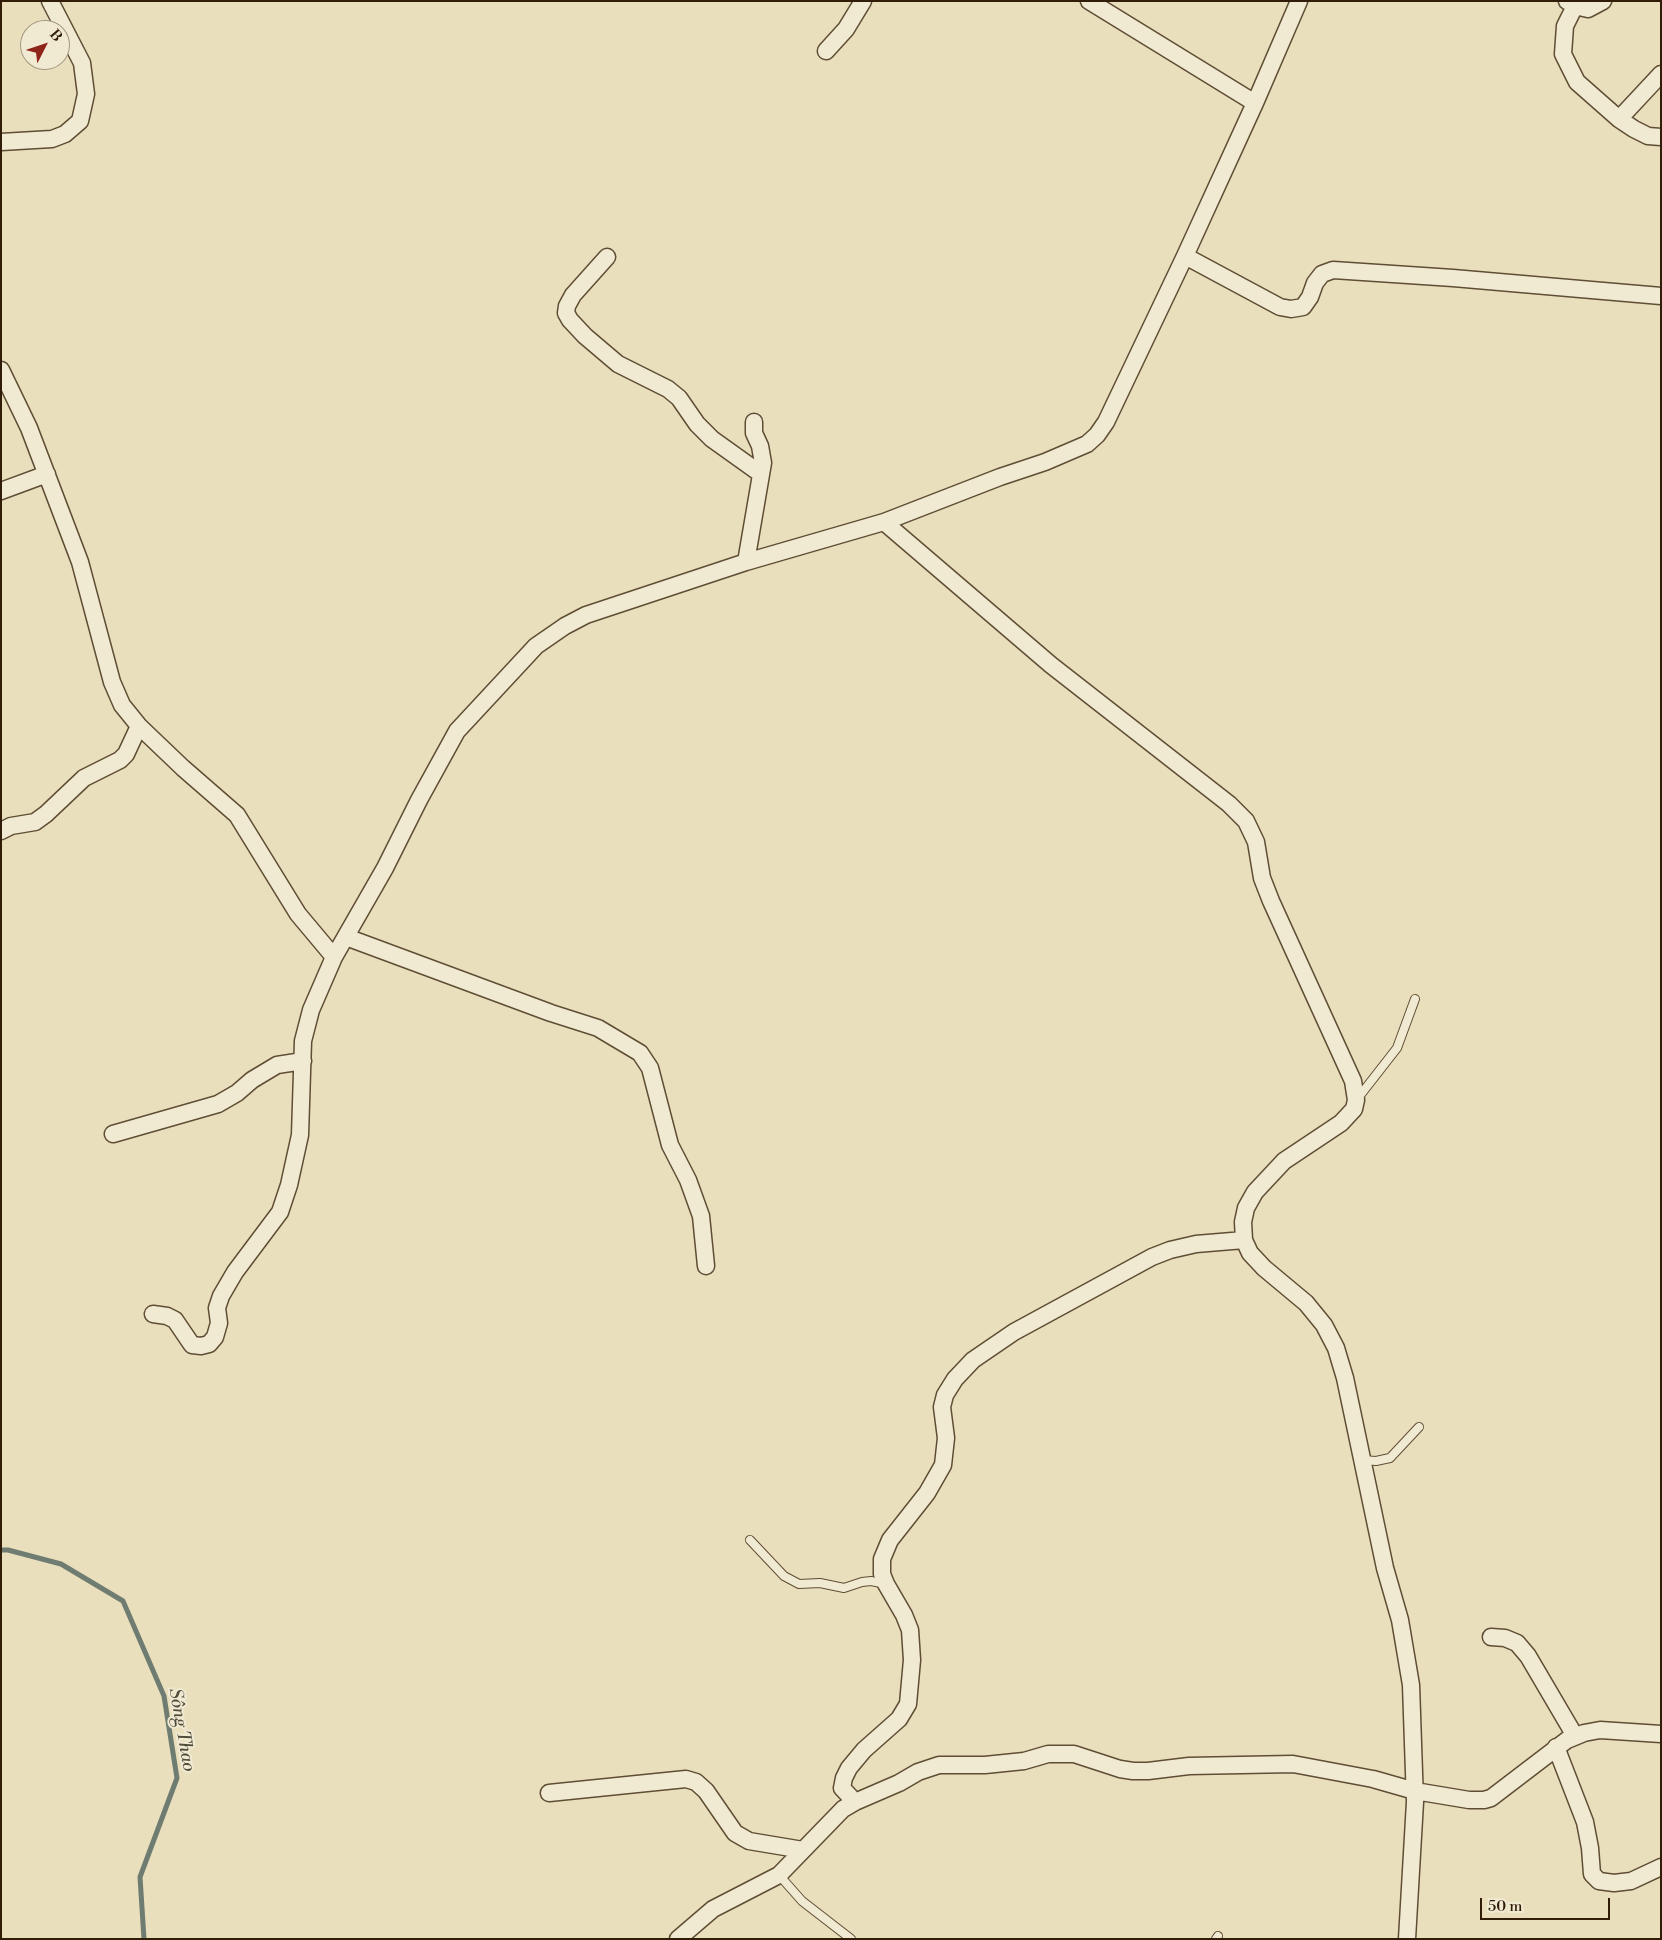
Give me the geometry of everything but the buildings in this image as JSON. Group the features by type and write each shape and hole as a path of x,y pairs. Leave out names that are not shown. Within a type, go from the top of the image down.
{"street":[{"path":"1,142 52,139 65,134 80,121 86,94 82,63 50,1"},
{"path":"826,52 846,29 863,1"},
{"path":"1089,1 1255,103"},
{"path":"153,1314 167,1316 174,1320 192,1345 201,1346 209,1344 215,1337 219,1323 217,1308 220,1296 235,1272 280,1212 289,1185 300,1135 303,1041 311,1010 334,957 385,868 419,800 458,731 536,646 565,626 586,615 746,562 884,522 1044,462 1087,444 1098,435 1106,422 1185,256 1299,1"},
{"path":"1603,1 1588,9 1571,4 1562,39 1562,54 1578,82 1619,119 1648,136 1661,137"},
{"path":"1619,119 1661,74"},
{"path":"1185,256 1280,307 1291,309 1303,307 1315,283 1322,274 1333,270 1453,278 1661,296"},
{"path":"607,257 573,295 567,306 566,313 570,320 585,336 618,364 668,389 679,398 697,424 712,439 760,474"},
{"path":"1,370 29,428 80,562 112,682 122,704 139,726 183,768 237,815 298,914 334,957"},
{"path":"746,562 763,463 760,446 754,433 754,422"},
{"path":"1,491 47,474"},
{"path":"884,522 1052,665 1229,804 1246,821 1256,842 1262,878 1271,901 1354,1081 1356,1100 1354,1109 1341,1123 1284,1161 1255,1192 1246,1208 1243,1222 1244,1240 1250,1253 1264,1268 1306,1303 1324,1325 1336,1348 1344,1378 1385,1568 1400,1620 1411,1685 1415,1790 1407,1939"},
{"path":"1,831 11,826 35,822 84,778 120,760 126,754 139,726"},
{"path":"346,937 598,1028 640,1052 650,1068 670,1145 688,1180 700,1216 706,1266"},
{"path":"113,1134 218,1104 278,1064 302,1061"},
{"path":"855,1802 842,1788 849,1768 864,1750 898,1719 908,1704 912,1660 910,1630 904,1614 886,1584 882,1559 890,1540 928,1493 943,1465 946,1438 942,1407 945,1395 955,1379 972,1360 1014,1332 1152,1256 1196,1244 1244,1240"},
{"path":"1491,1637 1506,1638 1517,1643 1528,1656 1575,1736"},
{"path":"678,1939 712,1909 779,1875 843,1809 928,1768 939,1765 985,1766 1024,1761 1048,1754 1074,1754 1120,1769 1133,1771 1189,1766 1293,1764 1373,1779 1415,1790 1469,1800 1484,1800 1491,1798 1556,1747 1575,1736 1600,1730 1661,1734"},
{"path":"1556,1747 1585,1822 1592,1874 1599,1881 1614,1883 1631,1881 1661,1867"},
{"path":"549,1793 686,1779 696,1782 706,1791 735,1833 749,1841 803,1850"}],"lane":[{"path":"1356,1100 1397,1048 1415,999"},
{"path":"1362,1460 1376,1461 1390,1458 1420,1427"},
{"path":"750,1540 784,1576 800,1584 820,1583 844,1588 871,1581 886,1584"},
{"path":"779,1875 802,1901 851,1939"}],"waterway":[{"name":"Sông Thao","path":"1,1550 8,1550 61,1564 123,1601 164,1696 177,1778 140,1877 144,1939"}]}
